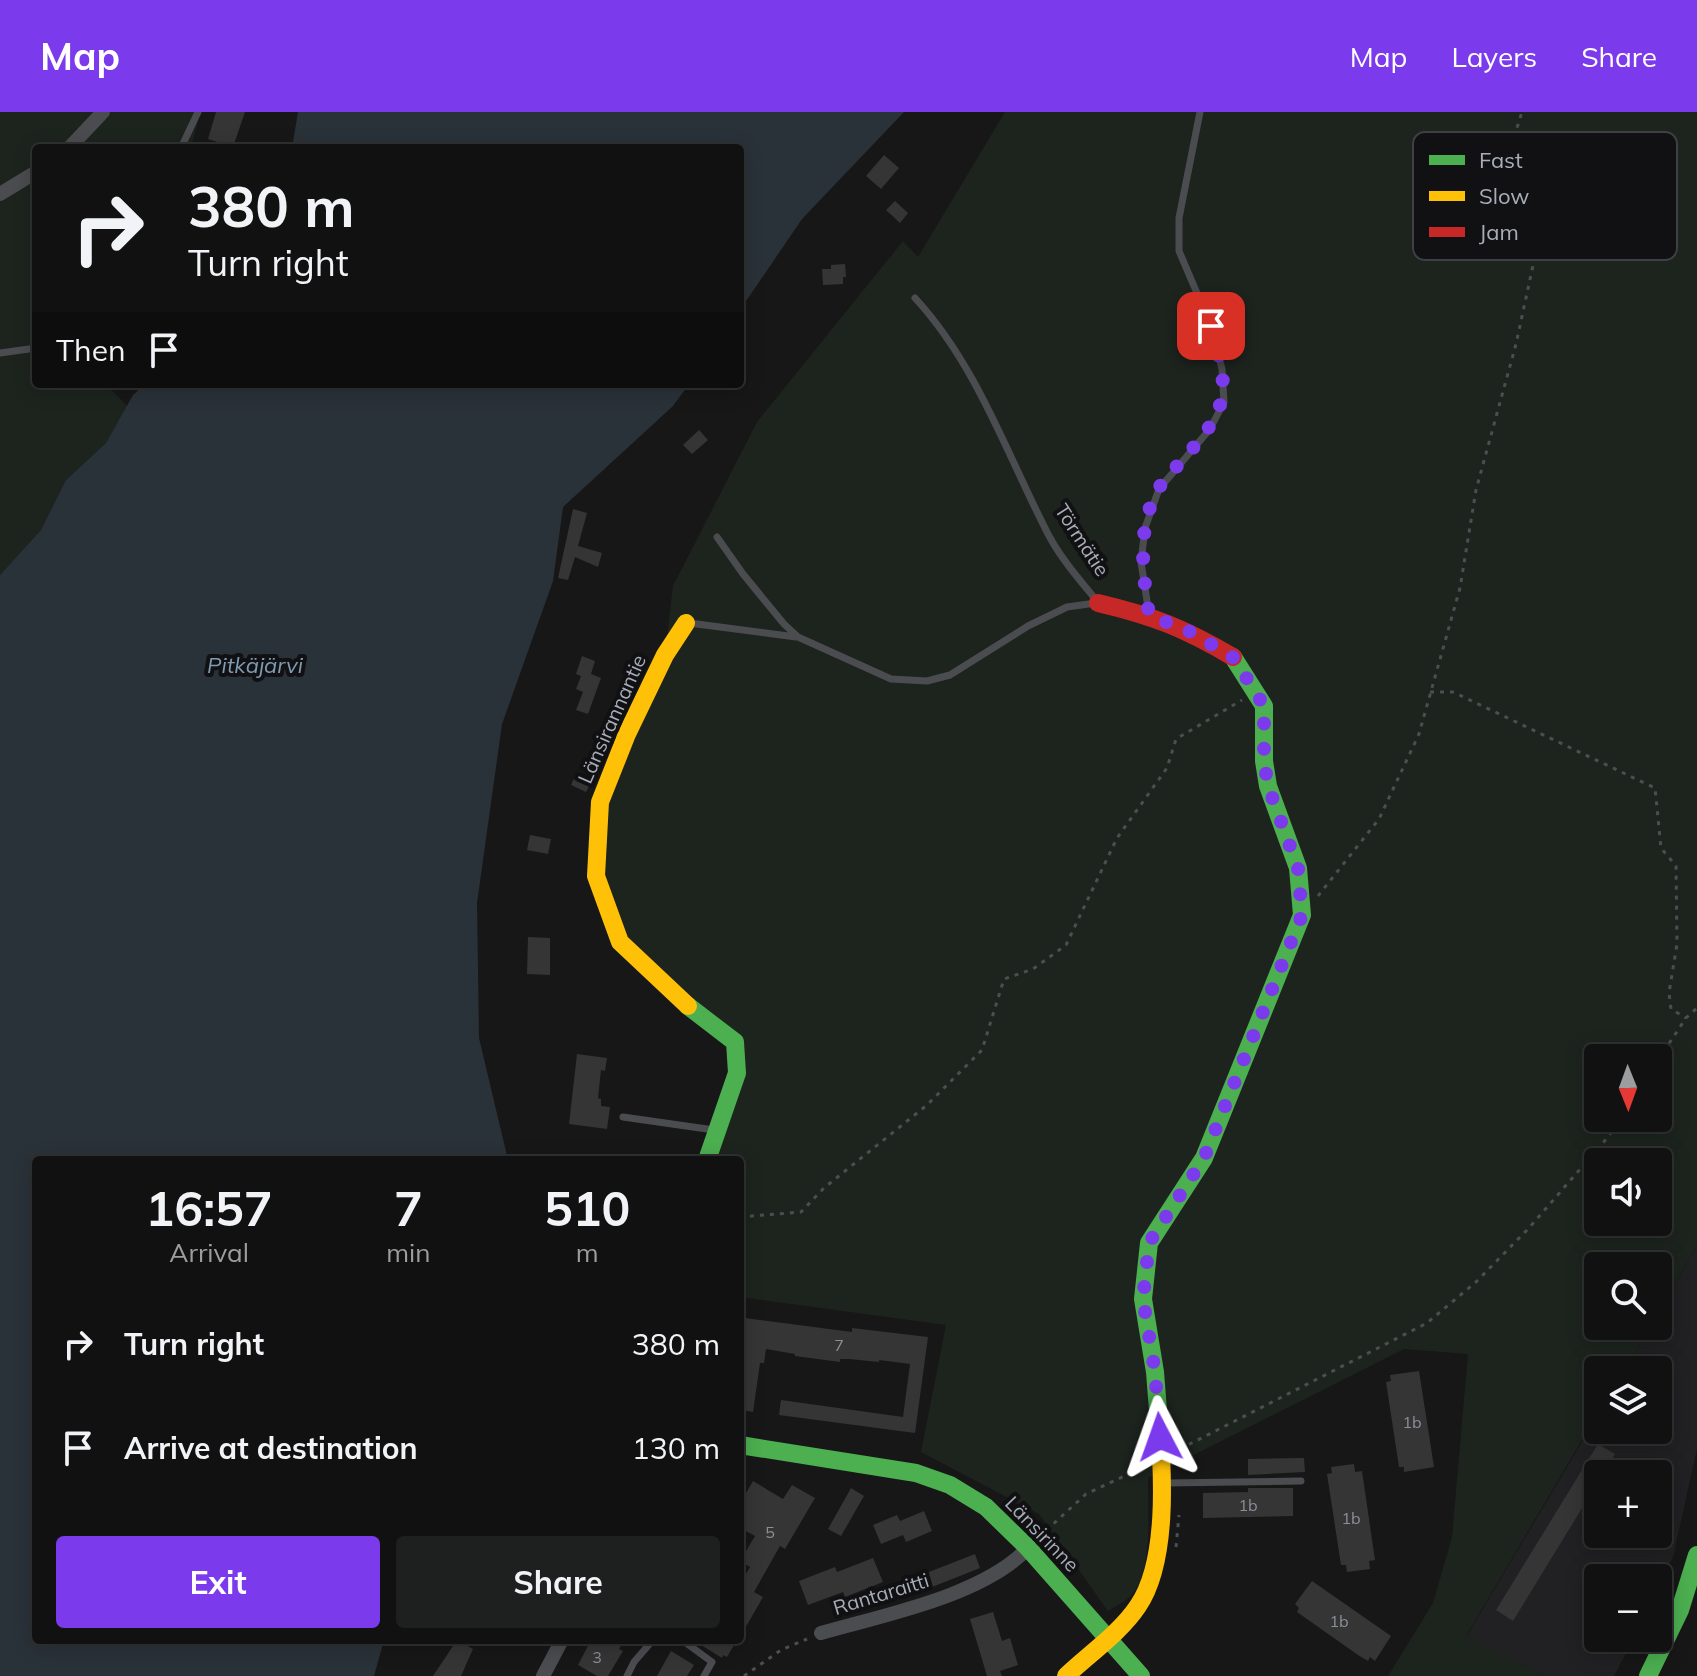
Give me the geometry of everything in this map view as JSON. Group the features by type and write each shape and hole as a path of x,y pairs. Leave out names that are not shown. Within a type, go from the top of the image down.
{"street":[{"path":"73,144 103,112"},
{"path":"0,194 32,174"},
{"name":"Törmätie","path":"1066,1676 1138,1606 1150,1583 1164,1483 1155,1372 1143,1299 1149,1243 1204,1158 1302,915 1298,868 1268,786 1264,761 1264,706 1234,658 1191,632 1149,615 1098,603"},
{"name":"Länsirannantie","path":"686,623 665,655 627,734 600,802 596,876 620,942 676,997 735,1042 737,1073 708,1156"},
{"name":"Länsirinne","path":"744,1446 916,1473 950,1485 986,1507 1028,1548 1141,1676"},
{"name":"Rantaraitti","path":"821,1633 939,1599 989,1577 1018,1559 1028,1548"},
{"path":"1648,1676 1680,1610 1697,1555"},
{"path":"543,1676 560,1644"}],"lane":[{"path":"183,144 198,112"},
{"path":"1149,615 1141,562 1145,528 1159,489 1210,429 1224,402 1222,369 1211,326 1179,251 1179,218 1200,112"},
{"name":"Törmätie","path":"915,298 940,325 974,384 1027,487 1044,528 1066,563 1098,603"},
{"path":"0,353 32,349"},
{"path":"717,537 751,584 798,637"},
{"path":"686,623 798,637 891,679 927,681 950,675 1028,626 1067,607 1098,603"},
{"path":"623,1117 716,1130"},
{"path":"1164,1483 1301,1481"},
{"path":"627,1676 650,1644"},
{"path":"687,1644 712,1662 704,1676"}],"path":[{"path":"1517,132 1522,112"},
{"path":"1302,915 1379,819 1419,734 1460,588 1476,490 1516,344 1534,260"},
{"path":"744,1217 801,1212 824,1188 927,1105 982,1050 1004,979 1033,969 1066,945 1117,838 1167,768 1176,739 1255,691"},
{"path":"1430,692 1453,692 1655,788 1661,848 1676,866 1677,944 1669,993 1671,1009 1686,1018"},
{"path":"1669,1044 1686,1018 1697,1008"},
{"path":"1028,1548 1086,1494 1162,1459 1427,1323 1476,1282 1529,1228 1611,1132"},
{"name":"Rantaraitti","path":"744,1676 781,1650 821,1633"}],"shaded area":[{"path":"0,112 200,112 192,144 32,144 32,388 110,388 128,407 106,443 66,480 41,530 0,575"},
{"path":"1005,112 1697,112 1697,1246 1672,1288 1672,1252 1584,1252 1584,1340 1642,1340 1632,1356 1584,1356 1584,1437 1466,1636 1545,1676 1388,1676 1433,1603 1452,1537 1468,1354 1404,1349 1148,1478 1148,1537 1144,1568 1132,1595 1108,1611 1039,1514 921,1452 946,1325 744,1298 744,1156 708,1156 735,1042 620,942 596,876 600,802 665,655 673,586 757,422 903,241 918,257"},
{"path":"1697,1246 1697,1449 1673,1557 1670,1564 1584,1564 1584,1652 1627,1652 1614,1676 1545,1676 1466,1637 1584,1439 1584,1444 1672,1444 1672,1356 1632,1356 1642,1340 1672,1340 1672,1289"}],"water":[{"path":"298,112 904,112 802,219 744,304 744,144 293,144"},
{"name":"Pitkäjärvi","path":"141,388 686,388 673,406 563,507 553,581 502,724 477,903 479,1038 507,1156 32,1156 32,1644 383,1644 374,1676 0,1676 0,575 41,530 66,480 106,443 133,395"}],"building":[{"path":"216,112 245,112 234,144 208,139"},
{"path":"884,155 899,168 881,189 866,176"},
{"path":"895,201 908,213 900,223 886,210"},
{"path":"845,264 843,284 823,285 822,269"},
{"path":"699,430 708,440 692,454 683,445"},
{"path":"573,509 587,513 578,546 602,553 598,567 575,557 568,580 558,578"},
{"path":"582,656 595,661 591,674 601,678 588,714 576,710 583,692 576,689 581,676 576,674"},
{"path":"576,774 592,781 586,792 571,785"},
{"path":"530,835 551,839 548,854 527,850"},
{"path":"528,937 550,938 550,975 527,974"},
{"path":"577,1054 607,1058 605,1071 601,1070 598,1098 601,1099 601,1106 610,1107 607,1129 569,1124"},
{"path":"745,1318 852,1332 852,1328 928,1337 915,1433 779,1415 781,1400 903,1417 910,1364 849,1359 840,1359 840,1362 766,1349 764,1363 760,1363 753,1412 744,1411"},
{"path":"1419,1371 1434,1467 1404,1472 1404,1467 1399,1467 1386,1382 1391,1381 1390,1375"},
{"path":"1598,1444 1615,1454 1611,1460 1588,1460"},
{"path":"1304,1458 1305,1472 1248,1475 1248,1459"},
{"path":"1354,1464 1355,1472 1362,1471 1375,1560 1369,1561 1370,1569 1347,1572 1346,1565 1341,1565 1327,1474 1332,1473 1331,1467"},
{"path":"1584,1467 1584,1505 1513,1621 1496,1610"},
{"path":"753,1481 783,1499 792,1485 815,1498 785,1549 780,1546 754,1592 763,1597 744,1630 744,1577 750,1567 744,1563 744,1554 755,1536 744,1530 744,1496"},
{"path":"851,1488 864,1496 841,1536 828,1529"},
{"path":"1248,1488 1293,1488 1293,1516 1203,1518 1203,1493 1248,1492"},
{"path":"924,1511 932,1531 906,1542 903,1535 881,1544 873,1525 897,1515 900,1521"},
{"path":"975,1554 980,1568 917,1593 911,1579"},
{"path":"873,1558 883,1582 845,1597 843,1592 808,1605 799,1581 835,1567 837,1572"},
{"path":"1312,1581 1391,1636 1375,1661 1358,1655 1297,1612 1299,1608 1295,1604"},
{"path":"993,1612 1002,1641 1010,1638 1018,1665 1000,1671 1002,1676 987,1676 970,1619"},
{"path":"454,1644 464,1644 473,1649 461,1676 433,1676"},
{"path":"589,1644 622,1644 619,1649 623,1651 608,1676 597,1676 578,1665"},
{"path":"699,1644 735,1644 727,1657 723,1655 722,1658"},
{"path":"671,1651 694,1665 687,1676 657,1676"}],"traffic: fast":[{"path":"1159,1423 1155,1372 1143,1299 1149,1243 1204,1158 1302,915 1298,868 1268,786 1264,761 1264,706 1233,657"},
{"path":"688,1006 735,1042 737,1073 708,1156"},
{"path":"744,1446 916,1473 950,1485 986,1507 1028,1548 1141,1676"},
{"path":"1648,1676 1680,1610 1697,1555"}],"traffic: slow":[{"path":"686,623 665,655 627,734 600,802 596,876 620,942 688,1006"},
{"path":"1066,1676 1122,1625 1148,1588 1159,1542 1161,1518 1159,1423"}],"traffic: jam":[{"path":"1098,603 1168,624 1233,657"}],"route":[{"path":"1160,1437 1155,1372 1143,1299 1149,1243 1204,1158 1302,915 1298,868 1268,786 1264,761 1264,706 1234,658 1191,632 1149,615 1141,562 1145,528 1152,508 1159,489 1210,429 1224,402 1222,369 1211,326"}]}
